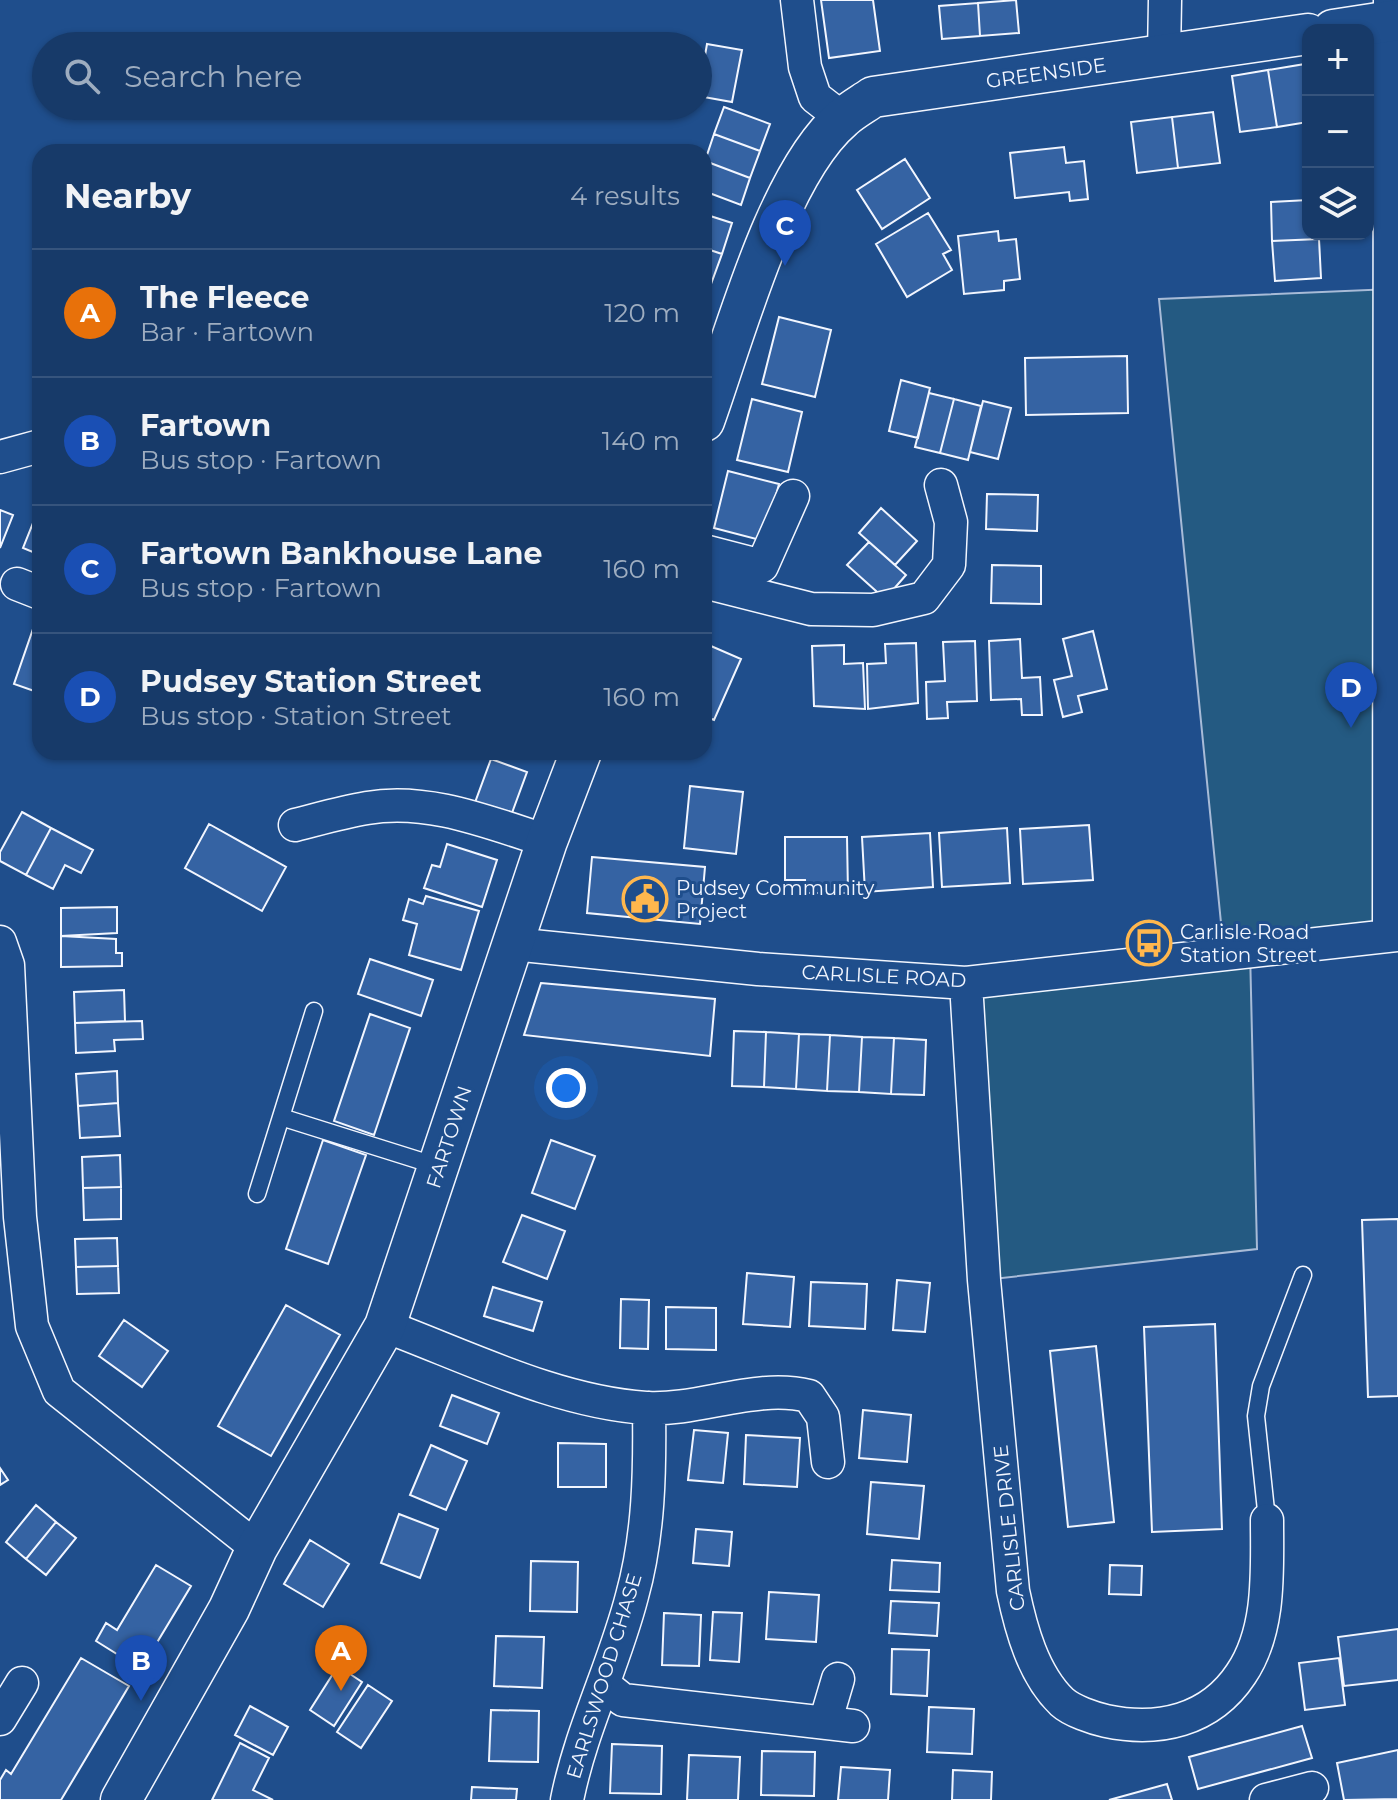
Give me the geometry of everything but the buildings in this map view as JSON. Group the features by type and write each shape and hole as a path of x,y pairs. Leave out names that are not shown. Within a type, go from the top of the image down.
{"street":[{"path":"797,0 805,67 815,97 842,118"},
{"path":"1164,55 1165,0"},
{"path":"1356,24 1393,14 1394,831 1386,935"},
{"name":"GREENSIDE","path":"712,399 775,223 808,159 842,118 873,97 1302,35"},
{"path":"0,457 32,448"},
{"path":"712,584 811,609 873,610 924,598 949,565 951,522 941,485"},
{"path":"712,553 762,566 793,496"},
{"name":"FARTOWN","path":"121,1800 229,1609 257,1548 385,1326 547,841 578,760"},
{"path":"295,825 370,807 424,808 470,816 547,841"},
{"name":"CARLISLE ROAD","path":"513,944 758,969 966,983 1386,935"},
{"path":"0,942 8,965 10,1218 32,1326 59,1391 257,1548"},
{"name":"CARLISLE DRIVE","path":"966,983 984,1280 1013,1591 1022,1636 1063,1702 1094,1718 1142,1726 1167,1725 1195,1715 1221,1699 1242,1673 1257,1636 1267,1594 1267,1520"},
{"path":"385,1326 580,1397 649,1408 691,1407 789,1391 809,1396 823,1417 828,1462"},
{"name":"EARLSWOOD CHASE","path":"567,1800 585,1730 633,1596 650,1467 649,1408"},
{"path":"603,1684 623,1700 839,1724 838,1679"},
{"path":"0,1719 22,1683"},
{"path":"1266,1800 1312,1788"}],"lane":[{"path":"257,1194 314,1011"},
{"path":"281,1117 439,1167"},
{"path":"1267,1520 1256,1416 1261,1386 1303,1275"}],"shaded area":[{"path":"1391,289 1389,935 1250,950 1257,1249 984,1280 966,983 1224,953 1159,299"}],"place":[{"name":"Fartown Bankhouse Lane","path":"785,266"},
{"name":"Pudsey Station Street","path":"1351,728"},
{"name":"Pudsey Community Project","path":"645,899"},
{"name":"Carlisle Road Station Street","path":"1149,943"},
{"name":"The Fleece","path":"341,1691"},
{"name":"Fartown","path":"141,1701"}]}
